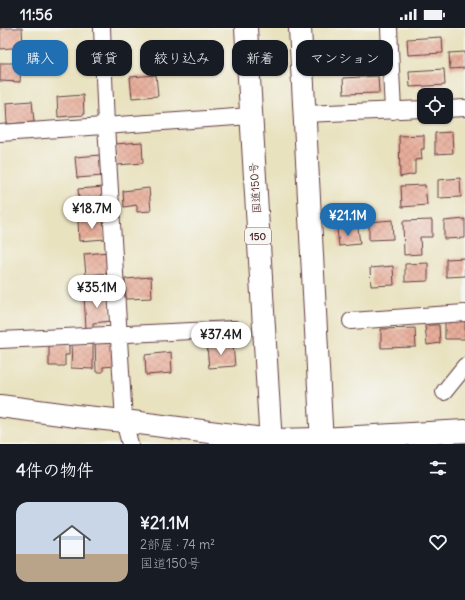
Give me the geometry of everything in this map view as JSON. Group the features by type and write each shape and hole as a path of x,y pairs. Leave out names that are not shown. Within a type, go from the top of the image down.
{"main road":[{"name":"国道150号","path":"246,28 271,442"},
{"path":"300,28 322,441"},
{"path":"0,406 124,421 271,442 322,441 465,432"}],"street":[{"path":"102,28 106,125 120,334 124,421 130,444"},
{"path":"389,28 393,111"},
{"path":"453,108 465,108"},
{"path":"304,114 417,109"},
{"path":"0,133 251,116"},
{"path":"352,321 465,313"},
{"path":"0,340 234,329"},
{"path":"444,392 465,366"}],"building":[{"path":"0,28 22,28 23,40 12,40 12,48 0,49"},
{"path":"442,37 443,53 408,55 407,39"},
{"path":"465,52 465,68 450,69 449,53"},
{"path":"0,63 12,63 12,76 20,76 20,82 0,81"},
{"path":"444,69 445,85 410,87 409,71"},
{"path":"156,76 158,96 132,98 130,77"},
{"path":"378,76 379,93 344,94 343,78"},
{"path":"83,95 84,115 58,117 57,97"},
{"path":"32,101 34,122 7,124 6,103"},
{"path":"452,132 453,153 435,154 435,133"},
{"path":"424,135 424,149 421,149 422,159 415,160 415,174 400,177 399,136"},
{"path":"142,142 143,163 117,165 115,144"},
{"path":"101,155 103,176 77,178 75,157"},
{"path":"460,178 461,197 438,198 438,180"},
{"path":"425,185 427,205 402,207 401,186"},
{"path":"104,187 106,208 80,210 78,189"},
{"path":"149,188 151,211 137,212 137,205 124,207 123,191"},
{"path":"104,218 105,239 79,241 78,220"},
{"path":"465,219 465,238 444,239 444,221"},
{"path":"392,220 393,239 369,240 369,222"},
{"path":"432,220 432,237 420,237 421,254 404,255 403,221"},
{"path":"358,228 360,244 339,246 337,229"},
{"path":"110,252 112,273 86,275 84,254"},
{"path":"465,258 465,276 446,277 446,259"},
{"path":"428,263 428,281 405,282 405,264"},
{"path":"393,266 394,285 371,286 370,268"},
{"path":"151,277 152,298 126,299 125,279"},
{"path":"109,294 111,321 93,323 93,327 86,328 84,296"},
{"path":"465,320 465,339 445,339 445,321"},
{"path":"425,325 439,325 440,343 427,345"},
{"path":"415,328 416,347 381,348 381,329"},
{"path":"114,340 115,366 103,367 103,372 96,372 95,341"},
{"path":"72,343 93,344 93,369 71,368"},
{"path":"49,344 69,344 69,355 65,355 65,366 49,366"},
{"path":"233,345 235,366 209,368 207,347"},
{"path":"171,352 172,373 146,375 145,355"}]}
